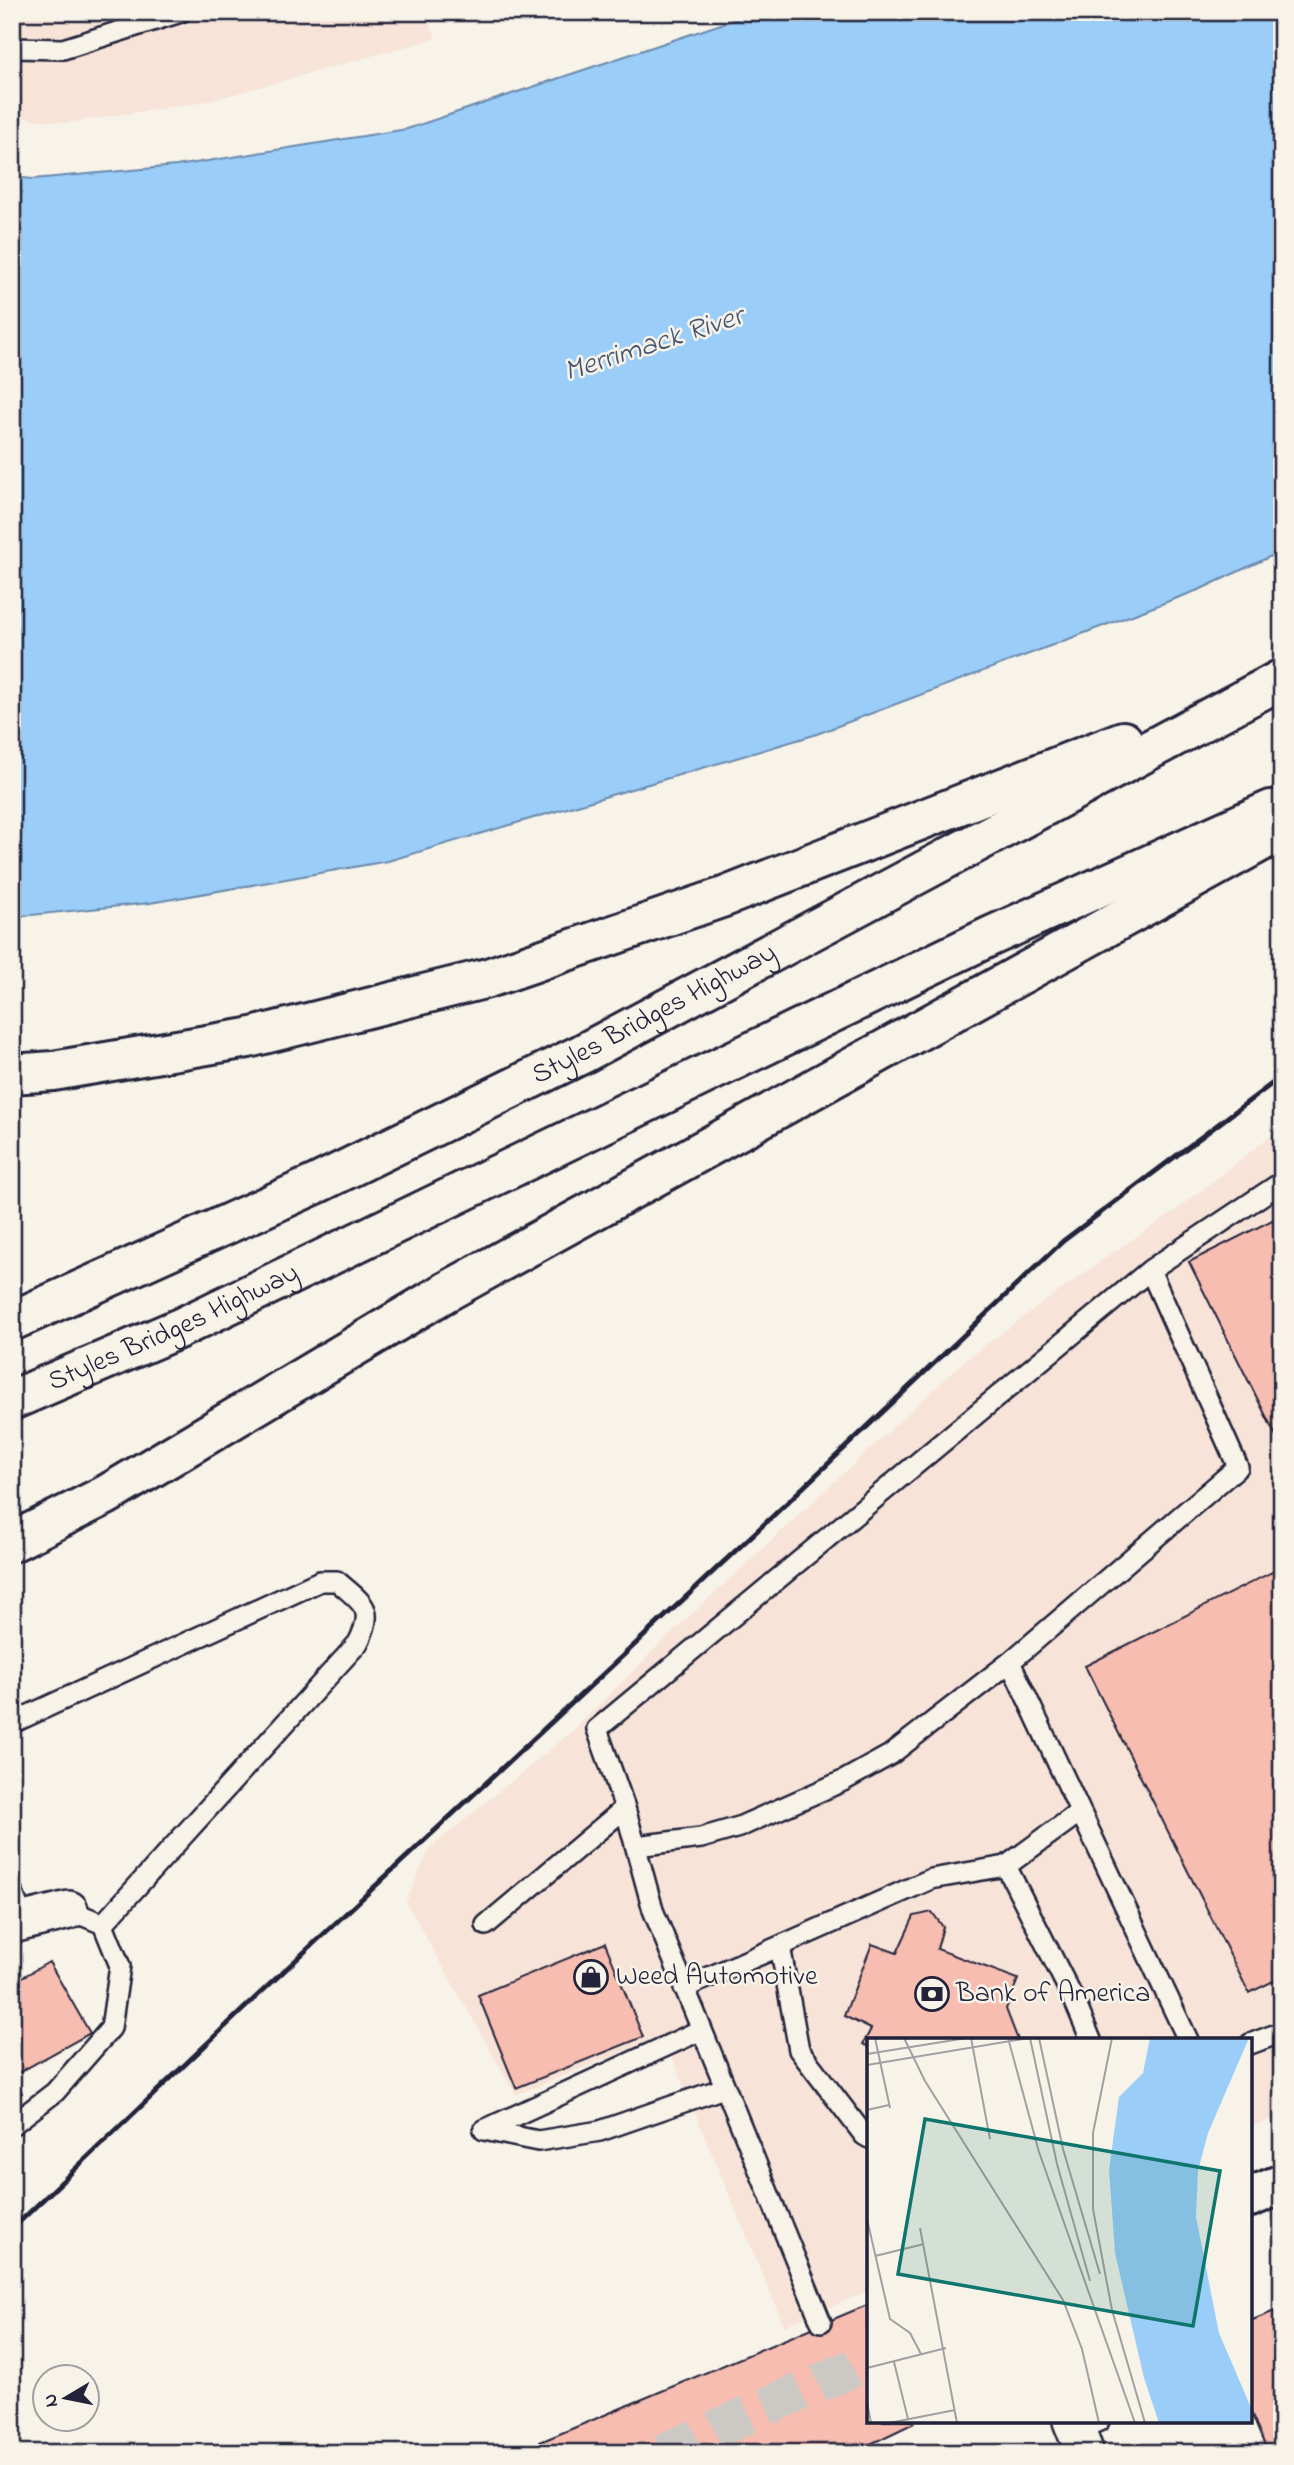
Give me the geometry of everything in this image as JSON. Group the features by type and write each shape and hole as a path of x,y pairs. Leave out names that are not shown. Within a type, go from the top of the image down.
{"main road":[{"path":"12,1074 53,1071 248,1038 488,978 724,897 1282,679"},
{"name":"Styles Bridges Highway","path":"12,1321 316,1184 582,1054 1282,679"},
{"name":"Styles Bridges Highway","path":"12,1400 180,1328 991,936 1282,805"},
{"path":"12,1542 106,1495 446,1292 1282,830"},
{"path":"1252,2196 1282,2184"}],"street":[{"path":"16,1912 69,1910"}],"lane":[{"path":"12,48 63,49 181,12"},
{"path":"821,2322 653,1910 625,1808 597,1729 1150,1270 1282,1182"},
{"path":"636,1846 701,1838 739,1827 843,1782 890,1755 1010,1662 1238,1467 1150,1270"},
{"path":"12,1723 320,1581 337,1581 364,1605 368,1624 358,1643 103,1924"},
{"path":"1010,1662 1187,2038"},
{"path":"486,1925 625,1808"},
{"path":"684,1988 931,1879 1006,1866 1080,1812"},
{"path":"1006,1866 1075,2002 1090,2038"},
{"path":"12,2125 55,2092 111,2028 120,1966 103,1924 69,1910"},
{"path":"780,1946 799,2050 867,2137"},
{"path":"701,2030 484,2130 538,2141 600,2131 724,2088"},
{"path":"1252,2044 1282,2032"}],"shaded area":[{"path":"12,12 425,12 436,38 209,101 66,123 12,116"},
{"path":"1282,1127 1282,2115 1252,2126 1252,2038 867,2038 867,2292 784,2326 663,2036 516,2095 406,1902 430,1848 573,1731 662,1642 970,1356 1108,1256 1174,1212"}],"water":[{"name":"Merrimack River","path":"757,12 1282,12 1282,551 1201,589 814,735 388,861 150,903 12,917 12,177 33,179 176,166 407,129"}],"building":[{"path":"1282,1215 1282,1448 1189,1262"},
{"path":"1282,1567 1282,1977 1249,1993 1085,1666"},
{"name":"Bank of America","path":"932,1912 943,1927 937,1949 1018,1979 1006,2009 1017,2038 867,2038 867,2046 863,2044 871,2029 844,2016 872,1944 897,1953 914,1916"},
{"path":"605,1943 643,2037 516,2088 478,1995"},
{"path":"49,1962 90,2033 13,2076 22,2093 12,2099 12,1983"},
{"path":"867,2305 867,2423 914,2423 852,2453 514,2453"},
{"path":"1282,2308 1282,2453 1268,2453 1252,2415 1252,2320"}],"tunnel":[{"path":"662,2453 867,2362"}],"railway":[{"path":"12,2229 1063,1241 1282,1076"}],"place":[{"name":"Weed Automotive","path":"591,1977"},
{"name":"Bank of America","path":"932,1994"}]}
